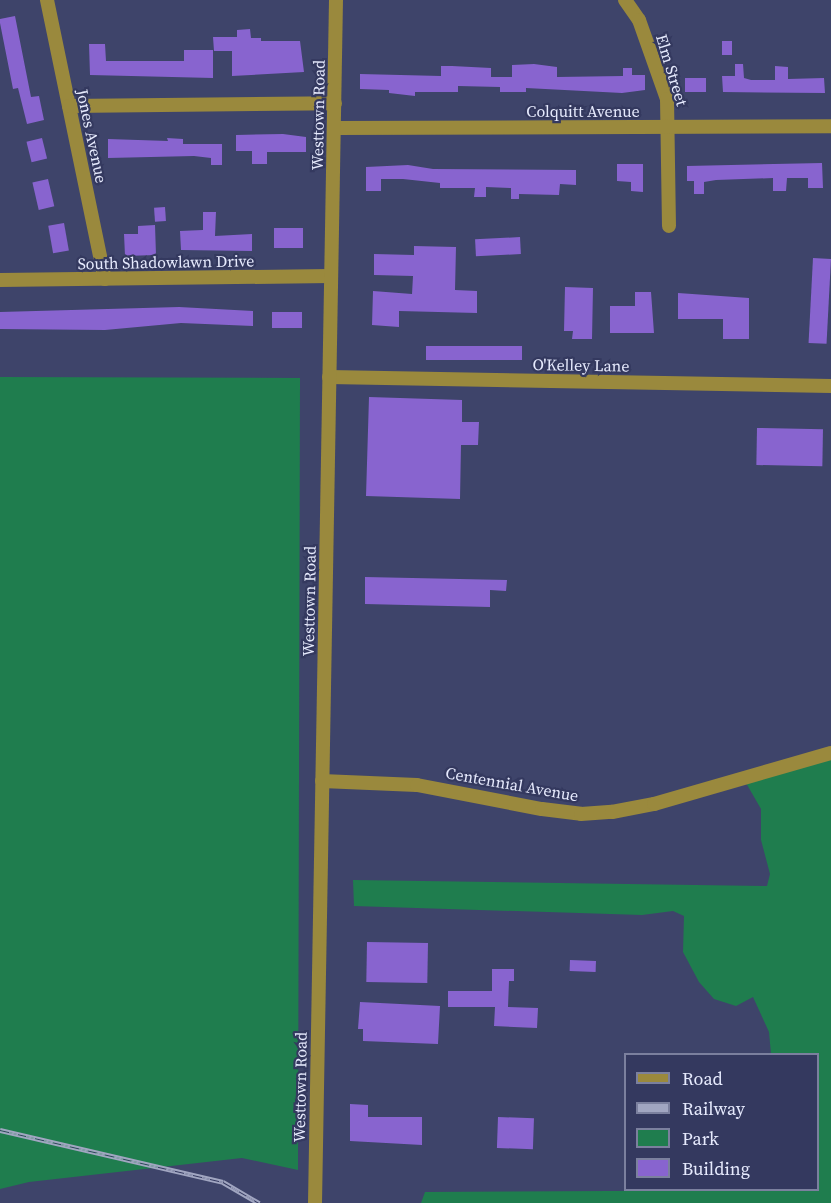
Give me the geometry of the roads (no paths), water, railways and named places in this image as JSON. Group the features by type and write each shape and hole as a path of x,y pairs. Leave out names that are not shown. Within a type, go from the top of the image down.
{"street":[{"name":"Jones Avenue","path":"47,0 105,279"},
{"name":"Westtown Road","path":"315,1203 336,0"},
{"name":"Elm Street","path":"625,0 639,20 667,99 669,226"},
{"path":"69,106 334,103"},
{"name":"Colquitt Avenue","path":"334,128 831,126"},
{"name":"South Shadowlawn Drive","path":"0,280 331,276"},
{"name":"O'Kelley Lane","path":"329,377 831,386"},
{"name":"Centennial Avenue","path":"322,782 417,785 542,809 591,814 654,804 831,753"}],"railway":[{"path":"0,1130 223,1182 259,1203"}]}
